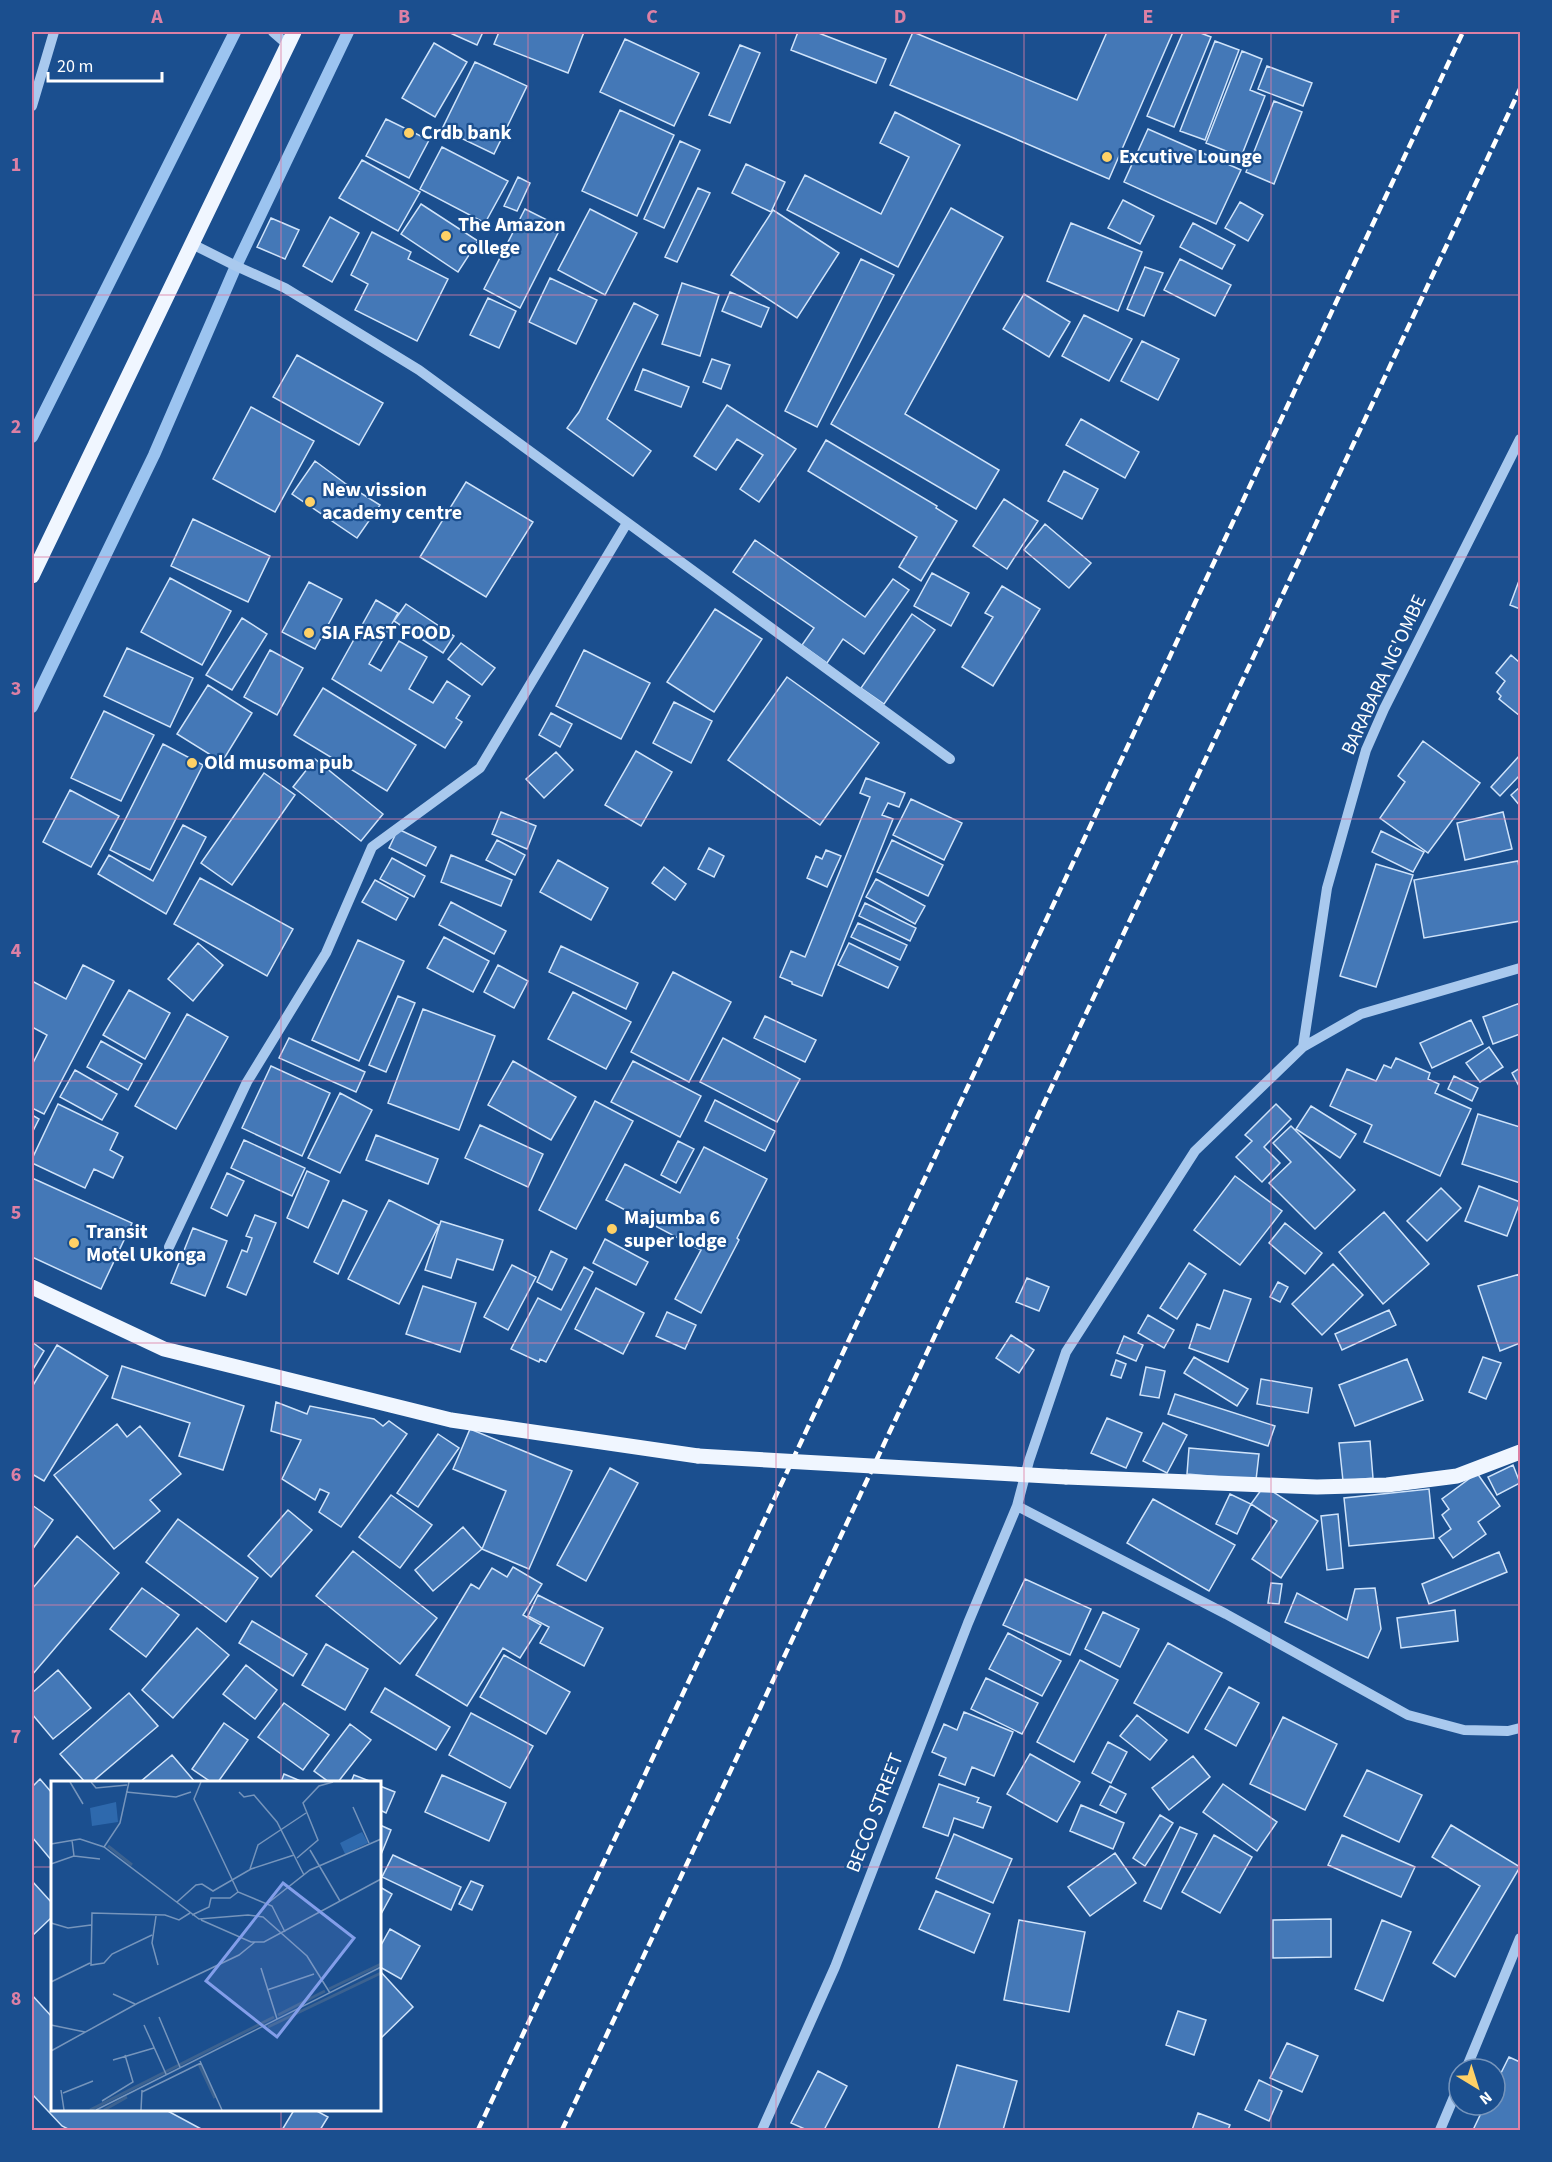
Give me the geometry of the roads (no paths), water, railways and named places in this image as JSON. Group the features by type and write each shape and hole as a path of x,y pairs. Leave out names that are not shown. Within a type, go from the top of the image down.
{"main road":[{"path":"32,576 291,38"},
{"path":"32,1287 164,1349 451,1420 698,1455 1066,1477 1317,1487 1387,1485 1457,1476 1521,1452"}],"street":[{"path":"32,106 54,32"},
{"path":"273,32 291,38"},
{"path":"192,244 285,288 419,370 950,759"},
{"name":"BARABARA NG'OMBE","path":"1303,1047 1327,888 1366,750 1384,709 1521,439"},
{"path":"169,1247 247,1082 326,953 372,848 480,768 627,523"},
{"name":"BECCO STREET","path":"762,2130 835,1967 968,1623 1017,1506 1029,1461 1066,1352 1195,1151 1303,1047 1360,1014 1521,968"},
{"path":"1017,1506 1226,1614 1408,1715 1464,1730 1508,1731 1521,1728"},
{"path":"1471,2057 1521,1938"},
{"path":"1440,2130 1447,2113"}],"waterway":[{"path":"32,437 235,32"},
{"path":"32,707 154,455 236,266 348,32"}],"railway":[{"path":"478,2130 1463,32"},
{"path":"562,2130 1520,89"}],"place":[{"name":"Crdb bank","path":"409,133"},
{"name":"Excutive Lounge","path":"1107,157"},
{"name":"The Amazon college","path":"446,236"},
{"name":"New vission academy centre","path":"310,502"},
{"name":"SIA FAST FOOD","path":"309,633"},
{"name":"Old musoma pub","path":"192,763"},
{"name":"Majumba 6 super lodge","path":"612,1229"},
{"name":"Transit Motel Ukonga","path":"74,1243"}]}
